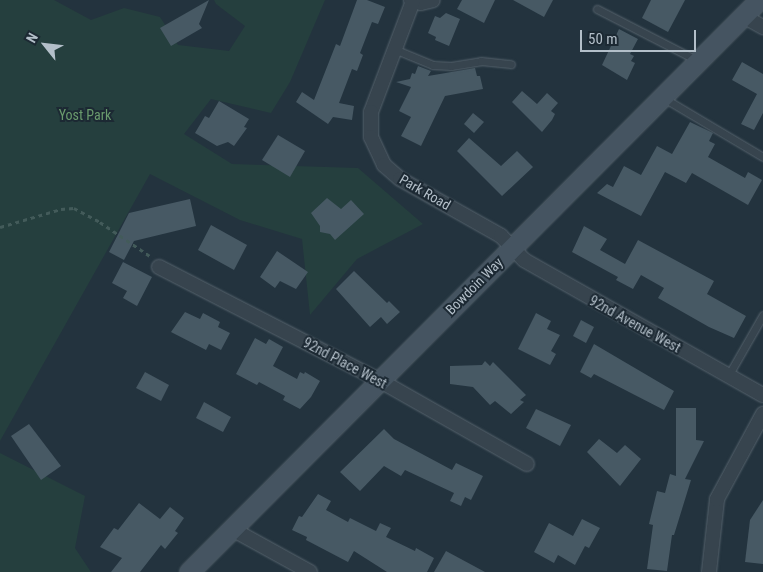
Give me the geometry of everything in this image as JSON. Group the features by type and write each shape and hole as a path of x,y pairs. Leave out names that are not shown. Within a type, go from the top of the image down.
{"street":[{"name":"Park Road","path":"432,0 421,3 412,1 371,112 371,138 384,165 400,179 501,236 512,247"},
{"name":"Bowdoin Way","path":"189,572 759,0"},
{"path":"743,16 763,28"},
{"name":"92nd Avenue West","path":"512,247 524,260 533,266 763,395"},
{"name":"92nd Place West","path":"159,267 379,380 527,464"},
{"path":"709,572 717,499 763,414"},
{"path":"232,529 310,572"}],"lane":[{"path":"597,9 698,61"},
{"path":"394,49 433,65 451,66 481,61 511,64"},
{"path":"662,97 763,157"},
{"path":"728,376 763,315"}],"path":[{"path":"0,227 61,209 74,208 100,222 158,261 159,267"}],"green space":[{"name":"Yost Park","path":"0,0 54,0 91,20 124,8 160,17 178,45 229,51 245,26 216,4 214,0 325,0 290,82 271,113 211,99 184,134 232,164 358,168 423,224 357,259 310,315 302,239 240,220 150,174 0,441"},
{"path":"0,453 85,496 75,548 91,572 0,572"}],"building":[{"path":"209,0 199,24 202,28 171,46 160,28"},
{"path":"357,0 367,0 385,7 378,24 372,22 360,53 363,55 357,71 352,69 339,103 354,106 352,120 333,117 328,124 296,102 302,92 314,100 336,44 340,46"},
{"path":"462,0 495,0 484,23 457,9"},
{"path":"513,0 553,0 544,17"},
{"path":"651,0 685,0 668,32 642,18"},
{"path":"446,13 460,19 449,46 435,40 436,37 428,33 435,16 440,18"},
{"path":"619,29 638,39 630,54 634,56 631,61 635,63 627,80 602,65"},
{"path":"742,62 763,74 763,113 754,130 741,124 757,94 732,80"},
{"path":"418,66 431,71 428,76 475,68 477,76 480,76 483,89 445,96 421,146 401,136 411,117 399,111 411,87 396,82 410,79 412,73 415,74"},
{"path":"522,91 537,104 547,93 558,103 551,111 555,114 552,120 542,132 512,102"},
{"path":"219,101 249,119 244,127 247,128 234,146 228,142 217,146 195,133 205,116 209,118"},
{"path":"473,113 484,122 474,133 464,124"},
{"path":"690,122 713,133 709,141 715,144 708,157 745,178 748,172 762,180 748,205 692,173 686,183 665,172 641,216 597,193 607,184 613,187 624,166 641,175 657,146 672,154"},
{"path":"278,135 305,151 290,177 262,160"},
{"path":"469,138 501,166 517,151 533,167 502,196 457,151"},
{"path":"327,198 341,209 351,200 364,214 335,240 330,234 320,232 320,226 311,213"},
{"path":"190,199 196,226 134,241 124,260 109,252 129,213"},
{"path":"211,225 247,245 234,270 198,250"},
{"path":"584,226 607,239 600,250 625,264 638,240 714,281 707,294 746,316 734,338 709,327 658,298 664,288 641,275 633,289 616,280 618,277 572,252"},
{"path":"277,251 308,272 296,289 280,281 275,288 260,277"},
{"path":"123,262 152,277 137,306 123,298 127,291 112,283"},
{"path":"354,271 387,303 389,301 400,312 387,324 381,317 370,327 336,289"},
{"path":"185,312 200,319 203,313 220,322 218,327 230,333 221,350 209,344 206,350 171,332"},
{"path":"536,313 551,321 547,329 560,335 551,351 556,354 550,365 518,349"},
{"path":"581,320 594,327 586,343 573,336"},
{"path":"255,338 266,344 269,339 283,347 273,366 297,379 300,372 304,374 305,372 320,381 311,397 300,409 283,400 285,396 259,382 257,385 236,374"},
{"path":"594,344 674,391 664,410 594,374 591,378 580,372"},
{"path":"485,361 490,366 493,362 526,395 520,400 524,402 511,414 495,401 490,405 473,387 450,384 450,366 482,365"},
{"path":"145,372 169,385 161,401 136,388"},
{"path":"204,402 231,417 223,432 196,418"},
{"path":"676,408 696,408 696,440 704,441 685,479 691,480 674,535 672,535 667,571 647,569 653,525 649,524 657,491 665,493 670,474 676,476"},
{"path":"536,409 571,425 560,446 526,428"},
{"path":"29,424 61,466 41,480 11,436"},
{"path":"384,429 394,439 452,470 456,463 483,476 471,500 465,497 461,506 450,501 454,493 405,470 401,476 384,466 360,491 340,472"},
{"path":"599,439 617,453 625,445 641,459 620,486 587,452"},
{"path":"318,494 331,501 326,510 348,522 350,518 376,531 380,523 391,528 386,537 415,551 416,548 434,558 427,572 387,572 354,551 348,562 306,540 307,537 292,530 299,516 302,517"},
{"path":"763,500 763,564 745,562 750,520"},
{"path":"139,503 160,519 170,507 184,518 175,531 178,533 165,549 161,545 140,572 111,572 122,558 100,547 114,528 118,530"},
{"path":"582,519 600,528 589,548 585,546 575,565 558,555 554,563 534,552 549,523 573,536"},
{"path":"446,551 485,572 434,572"}]}
